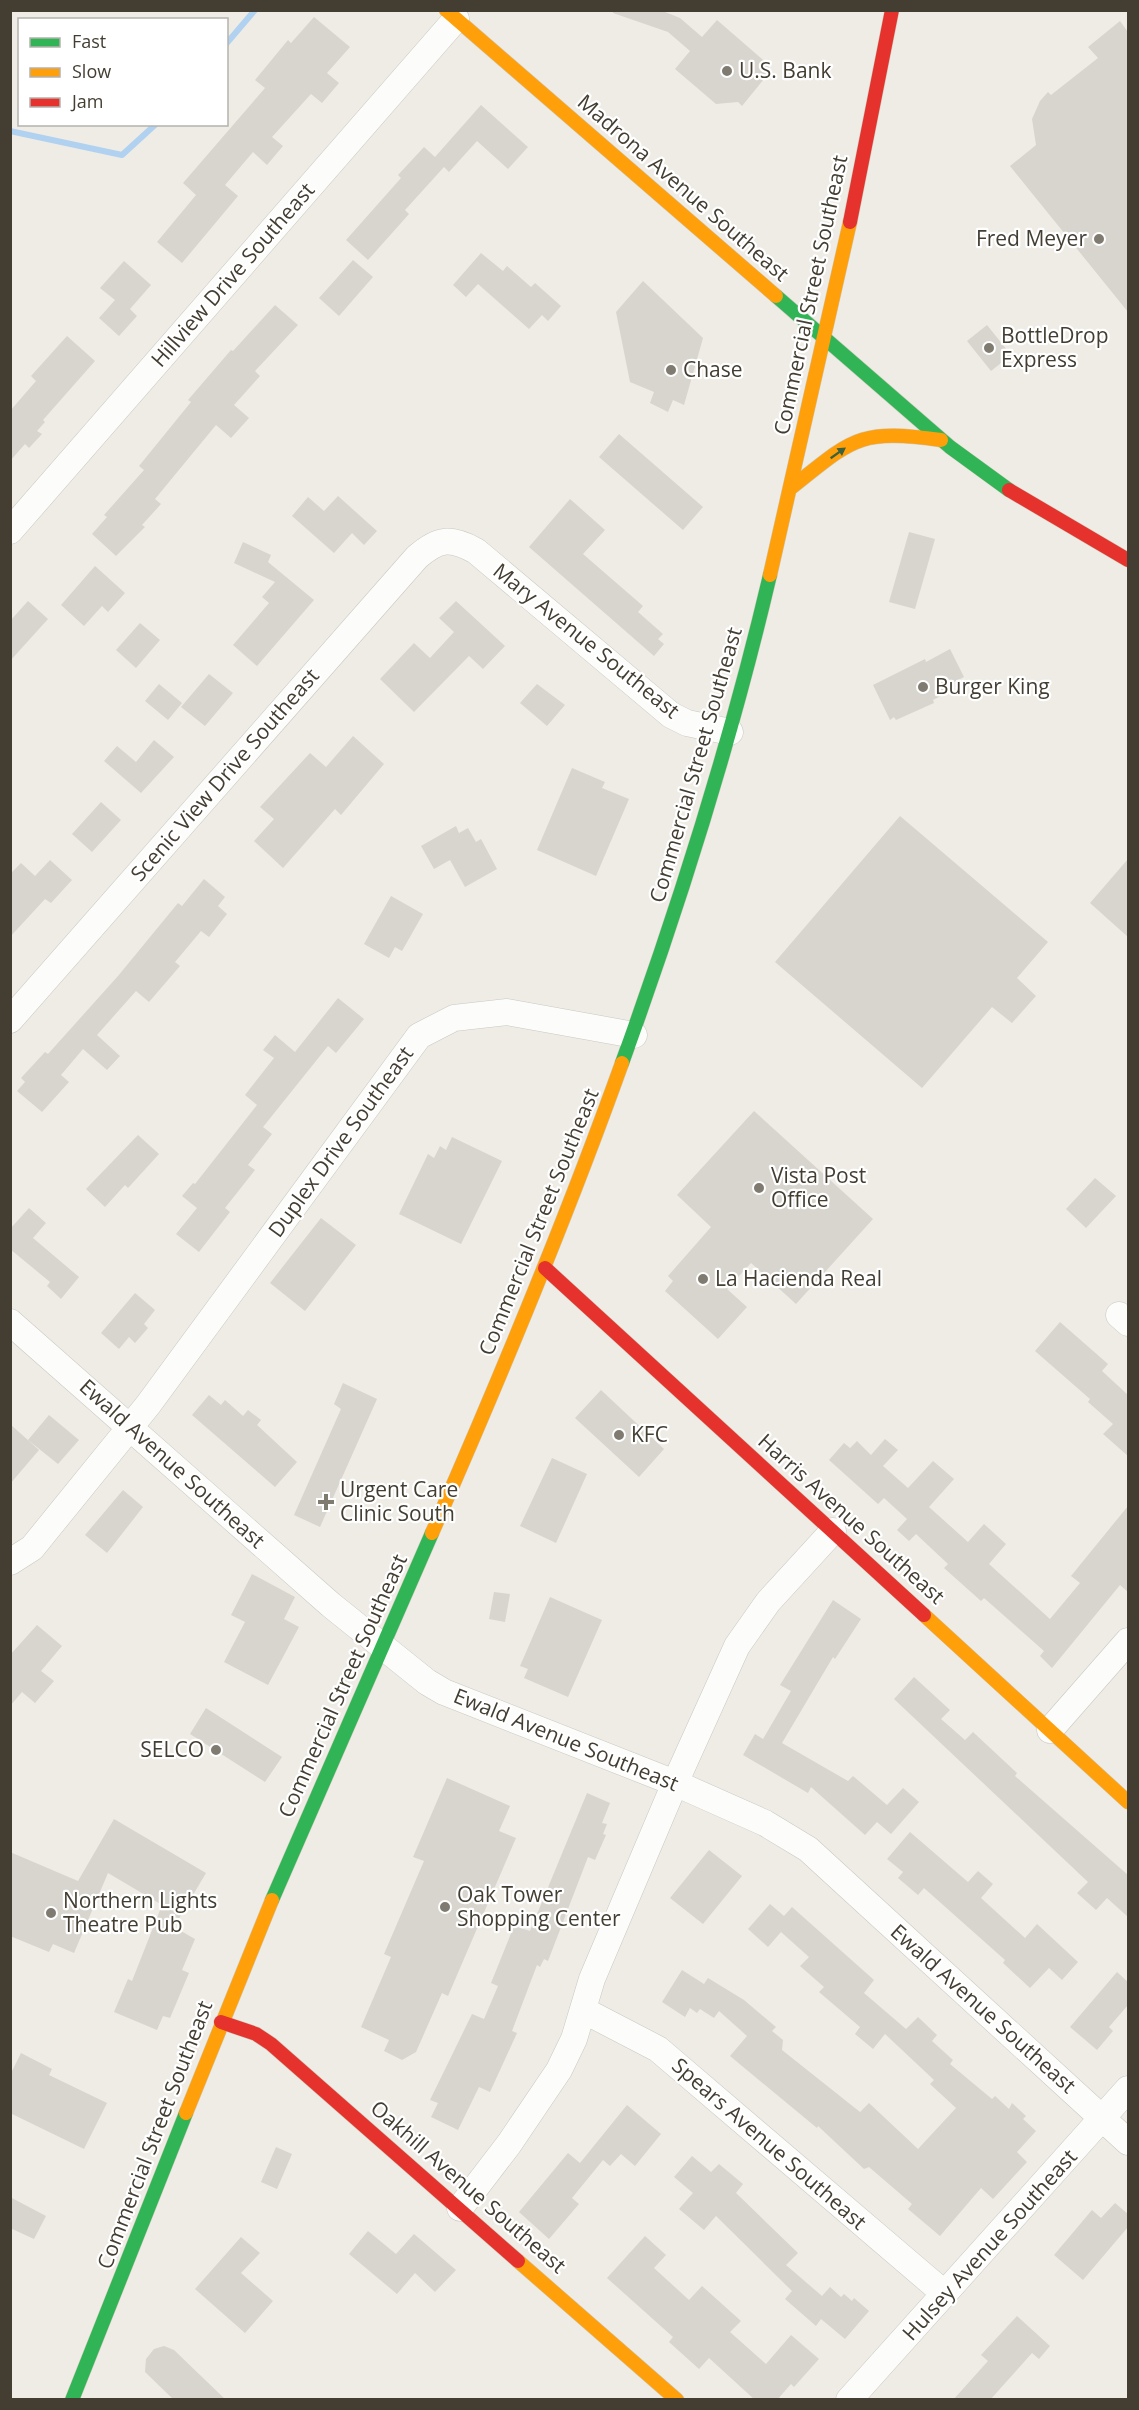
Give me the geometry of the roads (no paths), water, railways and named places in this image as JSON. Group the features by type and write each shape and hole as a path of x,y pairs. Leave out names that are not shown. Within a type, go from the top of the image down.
{"main road":[{"name":"Commercial Street Southeast","path":"72,2400 144,2223 221,2022 466,1459 545,1268 634,1035 730,732 791,488 836,293 892,10"},
{"name":"Madrona Avenue Southeast","path":"451,15 941,440 1028,503 1128,560"},
{"path":"791,488 834,456 867,436 898,435 941,440"},
{"name":"Harris Avenue Southeast","path":"545,1268 1128,1802"},
{"name":"Oakhill Avenue Southeast","path":"221,2022 256,2034 271,2044 677,2400"}],"street":[{"name":"Hillview Drive Southeast","path":"10,531 451,15"},
{"name":"Mary Avenue Southeast","path":"447,541 460,542 476,551 671,715 687,723 730,732"},
{"name":"Scenic View Drive Southeast","path":"10,1020 417,557 433,544 447,541"},
{"name":"Duplex Drive Southeast","path":"10,1562 32,1548 131,1426 419,1036 454,1017 507,1012 634,1035"},
{"name":"Ewald Avenue Southeast","path":"10,1322 382,1648 427,1682 444,1692 675,1783 765,1823 808,1849 1128,2142"},
{"path":"460,2208 515,2135 559,2070 573,2039 592,1979 675,1783 737,1646 768,1602 833,1531"},
{"path":"1050,1730 1128,1641"},
{"name":"Spears Avenue Southeast","path":"583,2010 658,2049 945,2294"},
{"name":"Hulsey Avenue Southeast","path":"849,2400 1128,2090"}],"waterway":[{"path":"228,42 255,10"},
{"path":"10,131 122,155 154,126"}],"place":[{"name":"U.S. Bank","path":"727,71"},
{"name":"Fred Meyer","path":"1099,239"},
{"name":"BottleDrop Express","path":"989,348"},
{"name":"Chase","path":"671,370"},
{"name":"Burger King","path":"923,687"},
{"name":"Vista Post Office","path":"759,1188"},
{"name":"La Hacienda Real","path":"703,1279"},
{"name":"KFC","path":"619,1435"},
{"name":"Urgent Care Clinic South","path":"326,1502"},
{"name":"SELCO","path":"216,1750"},
{"name":"Oak Tower Shopping Center","path":"445,1907"},
{"name":"Northern Lights Theatre Pub","path":"51,1913"}]}
